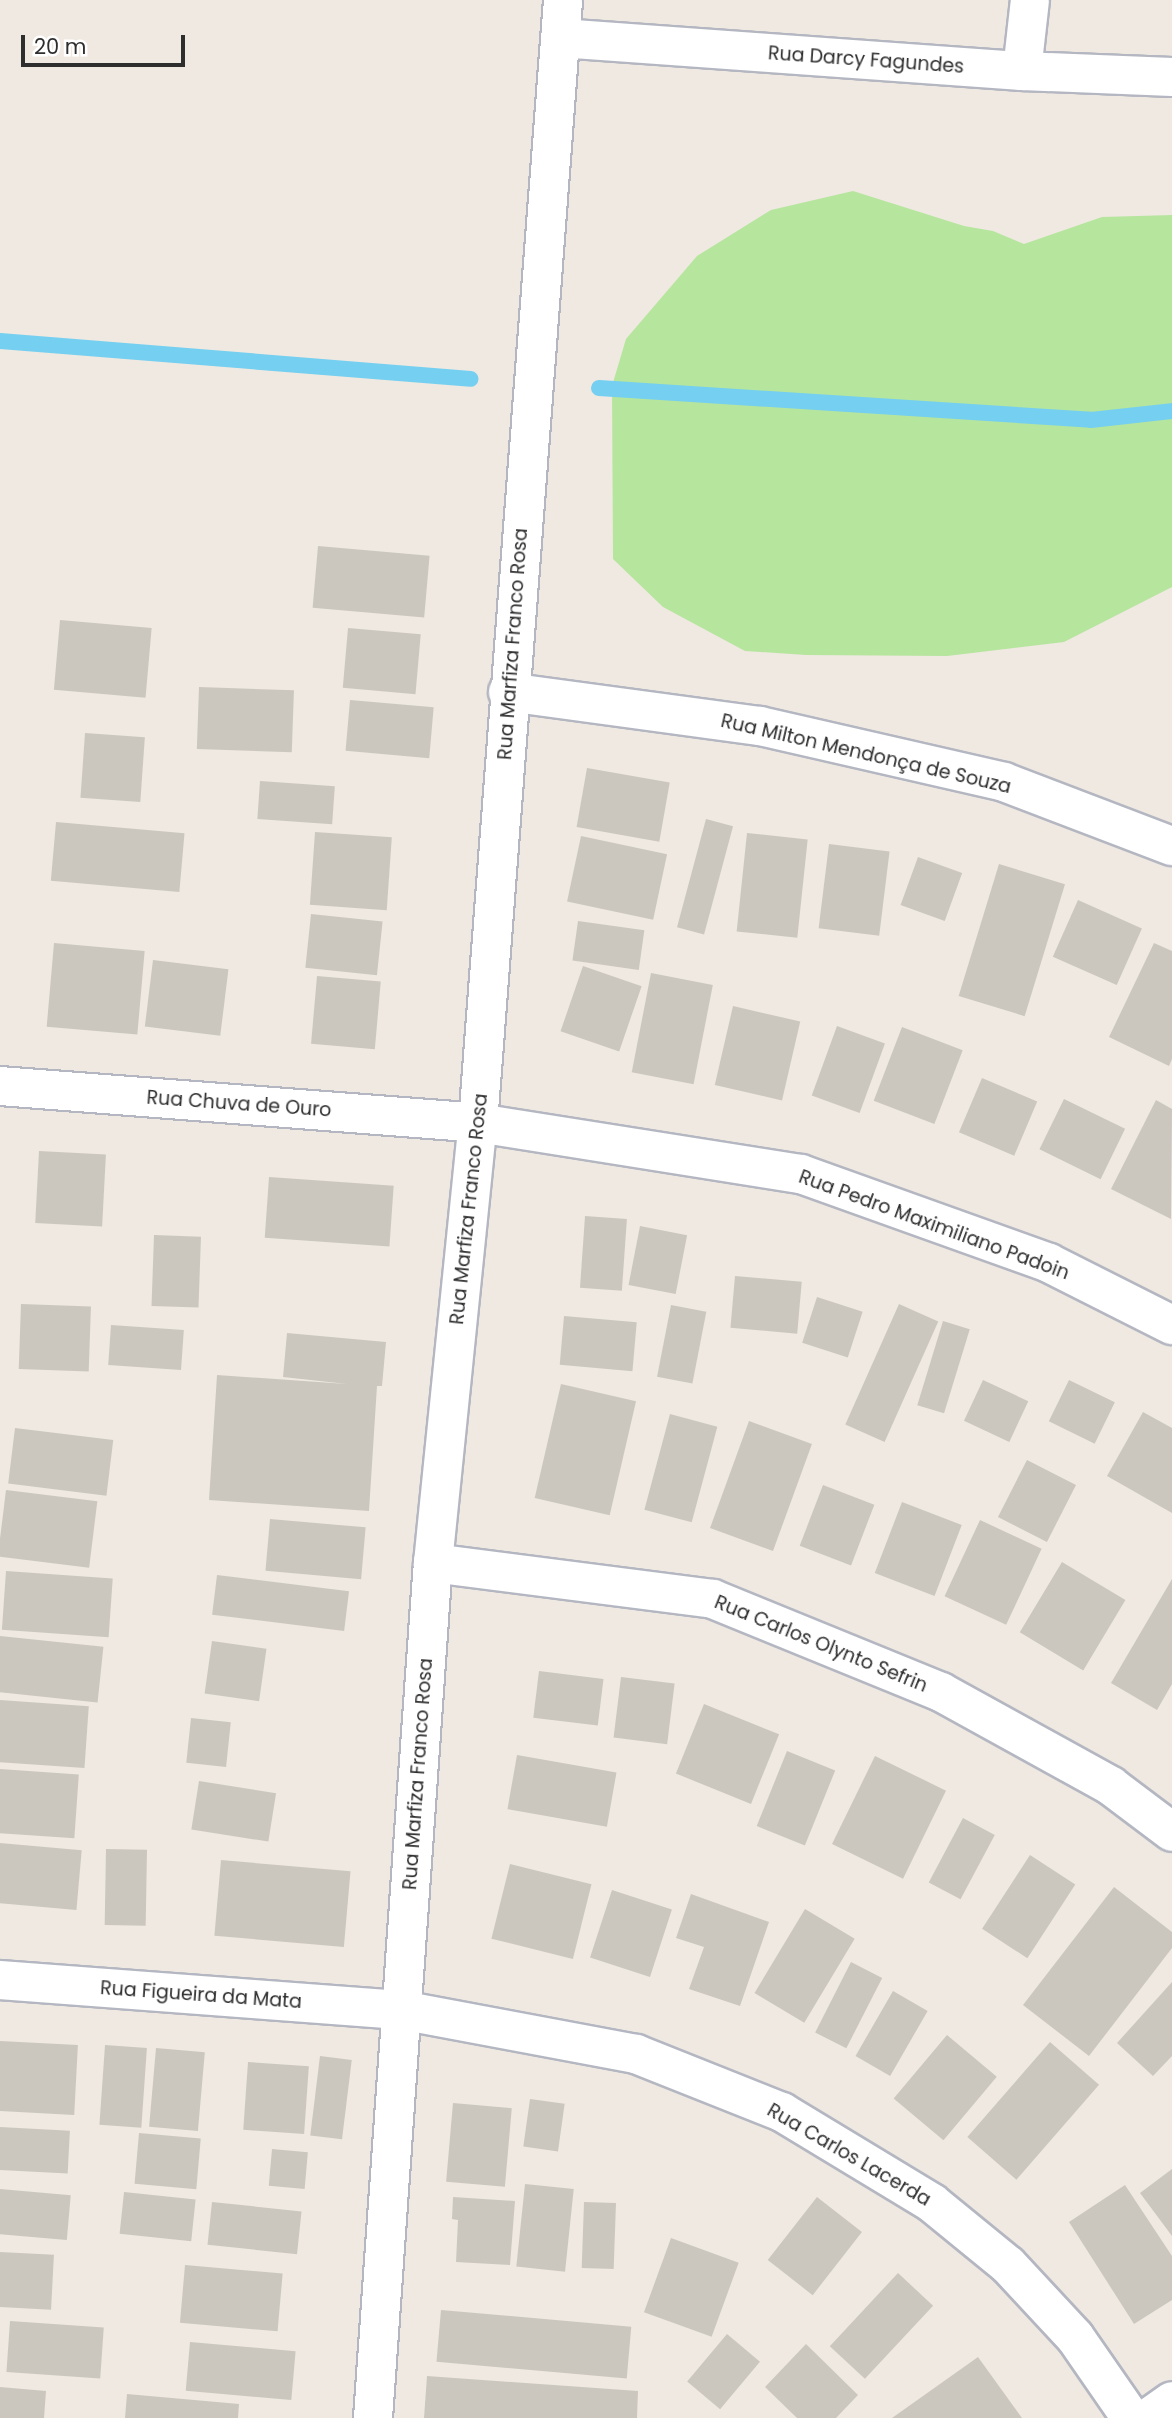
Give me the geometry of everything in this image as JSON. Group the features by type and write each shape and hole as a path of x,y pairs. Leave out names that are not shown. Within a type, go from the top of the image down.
{"street":[{"name":"Rua Marfiza Franco Rosa","path":"373,2418 433,1563 478,1123 508,692 563,0"},
{"path":"1022,71 1030,0"},
{"name":"Rua Darcy Fagundes","path":"560,38 1022,71 1172,77"},
{"name":"Rua Milton Mendonça de Souza","path":"508,692 760,726 1004,782 1172,846"},
{"name":"Rua Chuva de Ouro","path":"0,1086 478,1123"},
{"name":"Rua Pedro Maximiliano Padoin","path":"478,1123 801,1174 1049,1263 1172,1325"},
{"name":"Rua Carlos Olynto Sefrin","path":"433,1563 713,1599 941,1692 1111,1786 1172,1832"},
{"name":"Rua Figueira da Mata","path":"0,1980 401,2010"},
{"name":"Rua Carlos Lacerda","path":"401,2010 636,2054 782,2112 932,2203 1008,2265 1075,2337 1130,2418"},
{"path":"1148,2418 1172,2401"}],"green space":[{"path":"853,191 964,226 993,231 1024,244 1102,217 1172,215 1172,587 1064,642 947,656 806,655 745,651 663,607 613,559 612,386 626,339 697,256 771,210"}],"building":[{"path":"318,546 430,556 424,618 313,608"},
{"path":"60,620 152,628 146,698 54,690"},
{"path":"348,628 421,634 415,694 343,688"},
{"path":"199,687 294,690 292,752 197,749"},
{"path":"350,700 434,707 429,758 346,751"},
{"path":"85,733 145,737 140,802 80,798"},
{"path":"587,768 670,783 659,842 577,827"},
{"path":"260,781 335,786 332,824 257,819"},
{"path":"706,819 733,826 704,934 677,927"},
{"path":"56,822 185,833 179,892 51,881"},
{"path":"315,832 392,837 387,910 310,905"},
{"path":"747,833 808,839 797,938 737,931"},
{"path":"581,836 667,854 653,920 567,902"},
{"path":"829,844 890,851 879,936 819,928"},
{"path":"918,857 962,873 945,921 901,905"},
{"path":"999,864 1065,884 1025,1016 959,996"},
{"path":"1078,900 1142,928 1117,985 1053,957"},
{"path":"311,914 383,922 377,975 305,968"},
{"path":"578,921 644,930 639,970 572,961"},
{"path":"54,943 145,951 137,1035 47,1027"},
{"path":"1154,943 1172,951 1172,1059 1169,1066 1109,1037"},
{"path":"153,960 228,969 220,1036 145,1027"},
{"path":"583,966 642,986 619,1051 561,1031"},
{"path":"651,973 713,985 694,1084 632,1072"},
{"path":"317,976 381,982 375,1049 311,1044"},
{"path":"733,1006 800,1022 782,1100 715,1085"},
{"path":"837,1026 885,1043 860,1113 812,1096"},
{"path":"902,1027 963,1050 934,1124 874,1101"},
{"path":"982,1078 1037,1101 1014,1156 959,1132"},
{"path":"1064,1099 1125,1129 1101,1179 1039,1149"},
{"path":"1156,1100 1172,1109 1171,1219 1111,1189"},
{"path":"39,1151 106,1155 102,1226 35,1223"},
{"path":"269,1177 394,1186 389,1247 265,1238"},
{"path":"585,1216 627,1219 622,1291 580,1288"},
{"path":"640,1226 687,1235 676,1294 629,1285"},
{"path":"154,1235 201,1237 198,1308 152,1306"},
{"path":"735,1276 802,1282 797,1334 730,1328"},
{"path":"817,1297 863,1312 848,1357 802,1343"},
{"path":"21,1304 91,1306 89,1371 19,1369"},
{"path":"899,1304 938,1321 885,1442 845,1425"},
{"path":"671,1305 706,1312 692,1384 657,1377"},
{"path":"564,1316 637,1322 632,1371 560,1365"},
{"path":"943,1321 970,1329 944,1413 917,1405"},
{"path":"111,1325 184,1330 181,1370 108,1365"},
{"path":"287,1333 386,1342 382,1386 377,1386 369,1511 209,1500 217,1375 347,1384 283,1377"},
{"path":"983,1380 1028,1401 1009,1442 964,1421"},
{"path":"1069,1380 1115,1402 1095,1444 1049,1421"},
{"path":"561,1384 636,1401 610,1515 535,1498"},
{"path":"1143,1412 1172,1428 1172,1513 1107,1476"},
{"path":"670,1414 717,1427 692,1522 644,1510"},
{"path":"749,1421 812,1444 773,1551 710,1528"},
{"path":"15,1428 113,1440 106,1496 8,1484"},
{"path":"1027,1460 1076,1485 1047,1542 998,1517"},
{"path":"823,1485 874,1505 851,1565 800,1546"},
{"path":"6,1490 97,1501 89,1568 0,1557"},
{"path":"902,1502 962,1525 935,1596 875,1573"},
{"path":"270,1519 366,1527 361,1579 265,1571"},
{"path":"980,1520 1042,1549 1006,1625 945,1596"},
{"path":"1062,1562 1125,1600 1083,1670 1020,1632"},
{"path":"6,1571 113,1578 109,1637 2,1630"},
{"path":"217,1575 349,1591 344,1631 212,1615"},
{"path":"1172,1579 1172,1684 1157,1710 1111,1683"},
{"path":"0,1636 103,1647 98,1703 0,1692"},
{"path":"212,1641 266,1649 259,1701 205,1693"},
{"path":"539,1671 604,1679 598,1726 533,1718"},
{"path":"621,1677 675,1684 667,1744 614,1738"},
{"path":"0,1700 89,1706 84,1768 0,1762"},
{"path":"704,1704 779,1734 751,1804 676,1774"},
{"path":"191,1718 231,1722 226,1767 186,1763"},
{"path":"787,1751 835,1770 805,1846 757,1826"},
{"path":"517,1755 616,1773 607,1827 507,1809"},
{"path":"875,1756 946,1791 903,1879 832,1844"},
{"path":"0,1769 79,1775 74,1838 0,1833"},
{"path":"199,1781 276,1793 268,1842 191,1829"},
{"path":"963,1818 995,1835 961,1899 929,1882"},
{"path":"0,1843 82,1850 76,1910 0,1903"},
{"path":"106,1849 147,1850 146,1926 105,1925"},
{"path":"1030,1855 1075,1884 1027,1958 982,1929"},
{"path":"221,1860 351,1871 344,1947 214,1936"},
{"path":"510,1864 592,1884 573,1959 491,1939"},
{"path":"1114,1887 1172,1932 1172,1948 1089,2056 1023,2005"},
{"path":"612,1890 672,1909 650,1977 590,1958"},
{"path":"691,1894 769,1922 740,2006 689,1989 704,1947 676,1938"},
{"path":"805,1909 855,1939 804,2023 755,1993"},
{"path":"851,1962 882,1978 846,2048 815,2032"},
{"path":"1172,1982 1172,2056 1153,2076 1117,2043"},
{"path":"893,1991 928,2011 890,2076 856,2056"},
{"path":"947,2035 997,2077 943,2140 894,2099"},
{"path":"0,2041 78,2045 74,2115 0,2111"},
{"path":"1050,2042 1099,2085 1016,2180 967,2137"},
{"path":"105,2045 147,2048 141,2128 99,2125"},
{"path":"156,2048 205,2052 198,2131 149,2127"},
{"path":"320,2056 352,2060 342,2139 310,2135"},
{"path":"248,2062 309,2066 304,2134 243,2130"},
{"path":"530,2099 565,2104 558,2151 523,2147"},
{"path":"453,2103 512,2108 505,2187 446,2182"},
{"path":"0,2127 70,2131 68,2174 0,2170"},
{"path":"139,2133 201,2138 196,2189 135,2184"},
{"path":"272,2149 308,2152 305,2189 269,2186"},
{"path":"1172,2169 1172,2236 1140,2193"},
{"path":"525,2184 574,2189 565,2272 516,2267"},
{"path":"1125,2185 1172,2256 1172,2300 1134,2324 1069,2222"},
{"path":"0,2189 71,2195 67,2240 0,2234"},
{"path":"124,2192 196,2200 191,2241 120,2234"},
{"path":"453,2197 515,2201 510,2265 456,2262 458,2220 452,2219"},
{"path":"817,2197 862,2232 813,2295 768,2260"},
{"path":"212,2202 302,2211 297,2254 208,2245"},
{"path":"584,2202 616,2203 614,2269 582,2268"},
{"path":"671,2238 739,2263 712,2337 644,2312"},
{"path":"0,2252 54,2255 51,2310 0,2307"},
{"path":"185,2265 283,2274 278,2331 180,2323"},
{"path":"898,2273 933,2306 865,2379 830,2346"},
{"path":"441,2310 631,2327 627,2378 436,2362"},
{"path":"10,2321 104,2328 100,2378 6,2372"},
{"path":"727,2334 760,2362 720,2409 687,2381"},
{"path":"190,2342 296,2351 291,2400 186,2391"},
{"path":"806,2344 858,2395 836,2418 797,2418 765,2387"},
{"path":"978,2357 1022,2418 892,2418"},
{"path":"427,2376 638,2391 637,2418 424,2418"},
{"path":"0,2387 46,2391 44,2418 0,2418"},
{"path":"127,2394 239,2404 238,2418 125,2418"}],"waterway":[{"path":"0,341 470,379"},
{"path":"599,388 1091,420 1172,411"}]}
